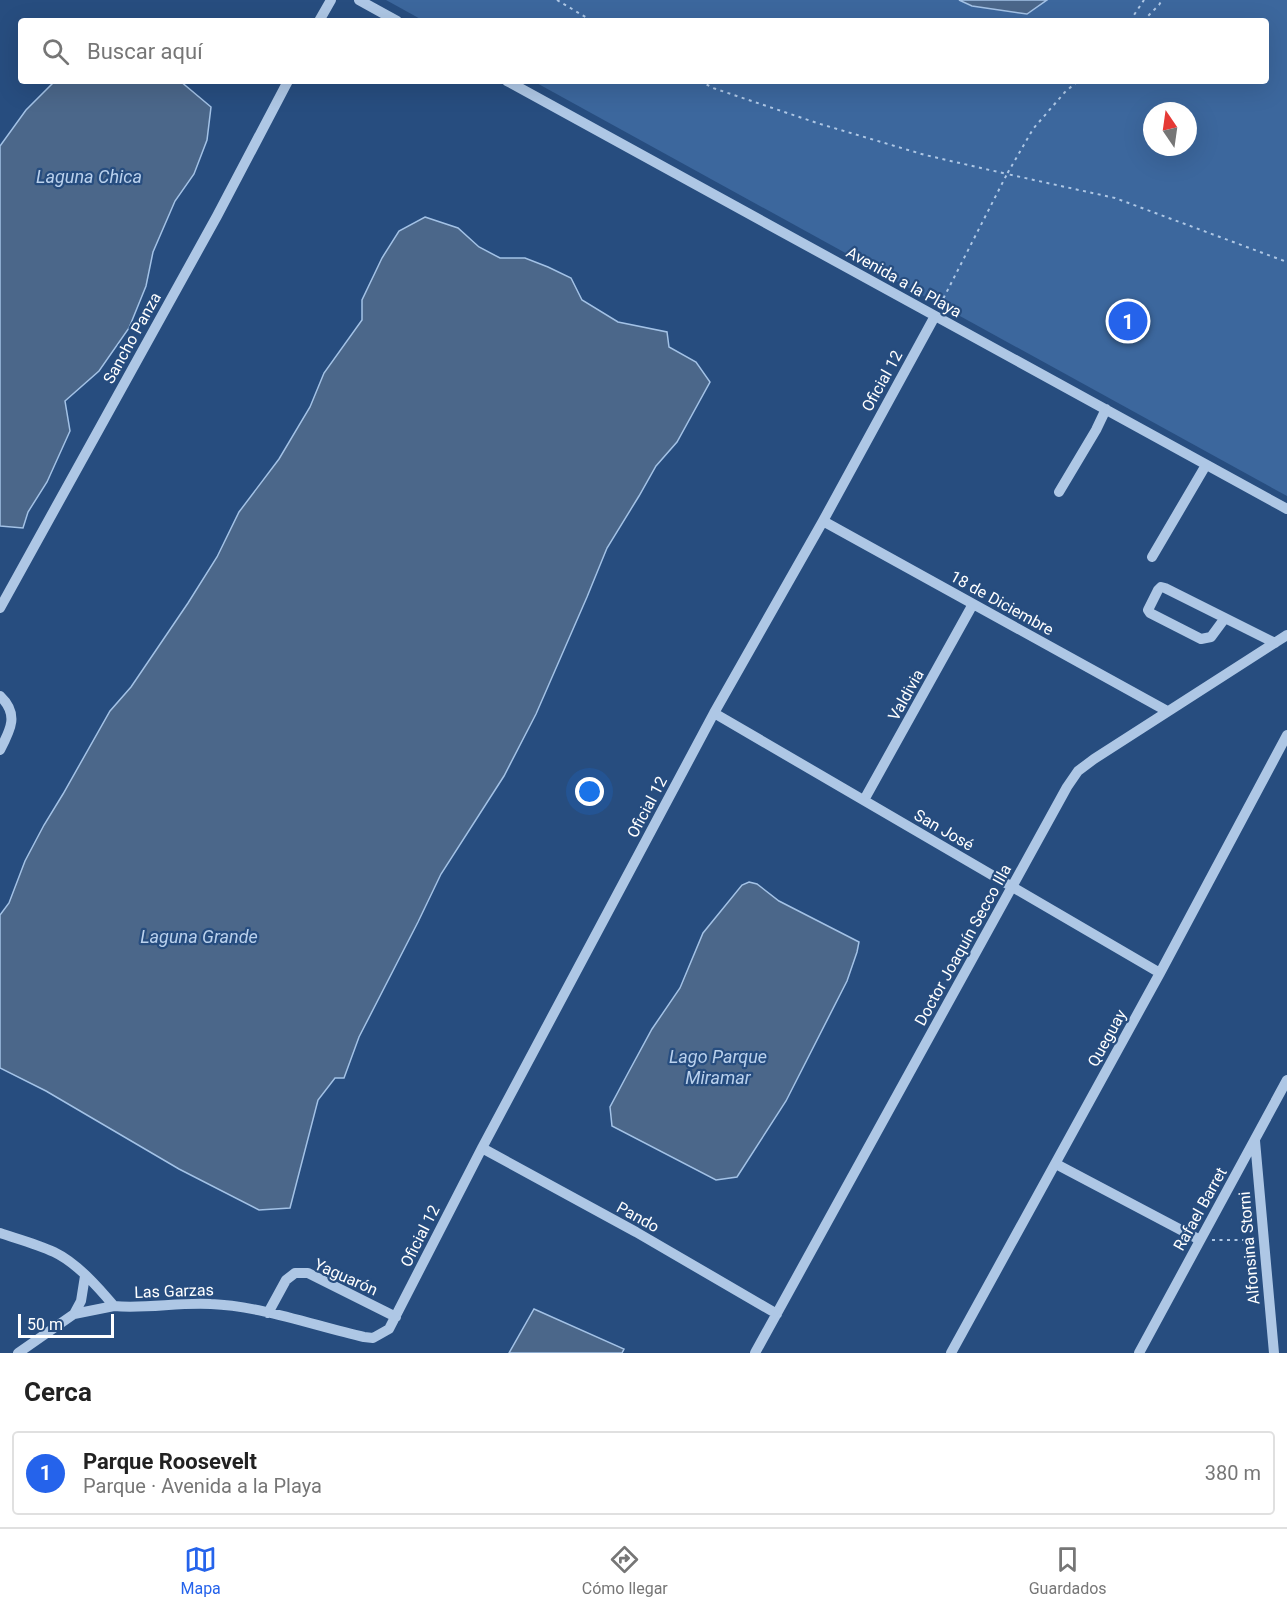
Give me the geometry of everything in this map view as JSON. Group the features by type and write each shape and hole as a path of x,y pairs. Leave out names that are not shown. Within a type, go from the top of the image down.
{"street":[{"path":"321,18 330,0"},
{"path":"359,0 392,18"},
{"name":"Sancho Panza","path":"0,608 217,216 286,84"},
{"name":"Avenida a la Playa","path":"512,84 1287,509"},
{"name":"Oficial 12","path":"396,1317 482,1148 714,713 823,521 935,316"},
{"path":"1059,492 1106,410"},
{"path":"1152,558 1206,465"},
{"name":"18 de Diciembre","path":"823,521 1167,711"},
{"path":"1226,618 1211,637 1201,639 1150,613 1149,607 1158,590 1161,587 1166,588 1226,618 1275,643"},
{"name":"Valdivia","path":"864,800 973,604"},
{"name":"Doctor Joaquín Secco Illa","path":"755,1353 1067,787 1078,771 1287,635"},
{"path":"0,696 9,705 12,720 10,731 0,750"},
{"name":"San José","path":"714,713 1160,973"},
{"name":"Queguay","path":"951,1353 1160,973 1287,735"},
{"name":"Rafael Barret","path":"1139,1353 1287,1080"},
{"name":"Alfonsina Storni","path":"1255,1141 1274,1353"},
{"name":"Pando","path":"482,1148 636,1232 777,1314"},
{"path":"1056,1164 1200,1240"},
{"name":"Las Garzas","path":"0,1233 55,1253 75,1267 114,1306 129,1308 181,1303 213,1304 268,1313 338,1332 373,1338 389,1329 396,1317"},
{"name":"Yaguarón","path":"268,1313 286,1280 295,1274 308,1274 396,1317"},
{"path":"74,1314 81,1300 85,1276"},
{"path":"18,1353 74,1314 114,1306"}],"path":[{"path":"556,0 587,18"},
{"path":"1132,18 1144,0"},
{"path":"1146,18 1162,0"},
{"path":"706,84 817,123 925,155 1116,198 1287,261"},
{"path":"935,316 1007,174 1033,129 1074,84"},
{"path":"1200,1240 1263,1240"}],"shaded area":[{"path":"386,0 959,0 972,6 1027,14 1047,0 1287,0 1287,496 538,84 1269,84 1269,18 419,18"}],"water":[{"path":"959,0 1047,0 1027,14 972,6"},
{"name":"Laguna Chica","path":"52,84 184,84 211,107 207,140 194,174 175,201 153,252 146,286 129,328 99,371 65,401 70,431 47,482 28,512 23,528 0,526 0,146 26,110"},
{"name":"Laguna Grande","path":"425,217 458,228 479,247 500,258 525,258 571,278 582,300 618,322 667,332 669,347 696,362 710,382 677,442 656,466 607,548 536,714 504,776 441,874 359,1037 344,1078 335,1078 318,1100 290,1208 259,1210 179,1169 46,1091 0,1068 0,915 9,903 25,861 44,825 110,711 131,687 188,603 217,557 239,512 279,459 310,407 324,373 362,320 362,300 382,258 399,231"},
{"name":"Lago Parque Miramar","path":"749,882 757,884 779,901 859,942 847,981 786,1101 737,1177 716,1180 612,1126 610,1107 652,1029 680,988 703,933 742,885"},
{"path":"534,1309 624,1349 622,1353 509,1353"}],"place":[{"name":"Parque Roosevelt","path":"1128,321"}]}
